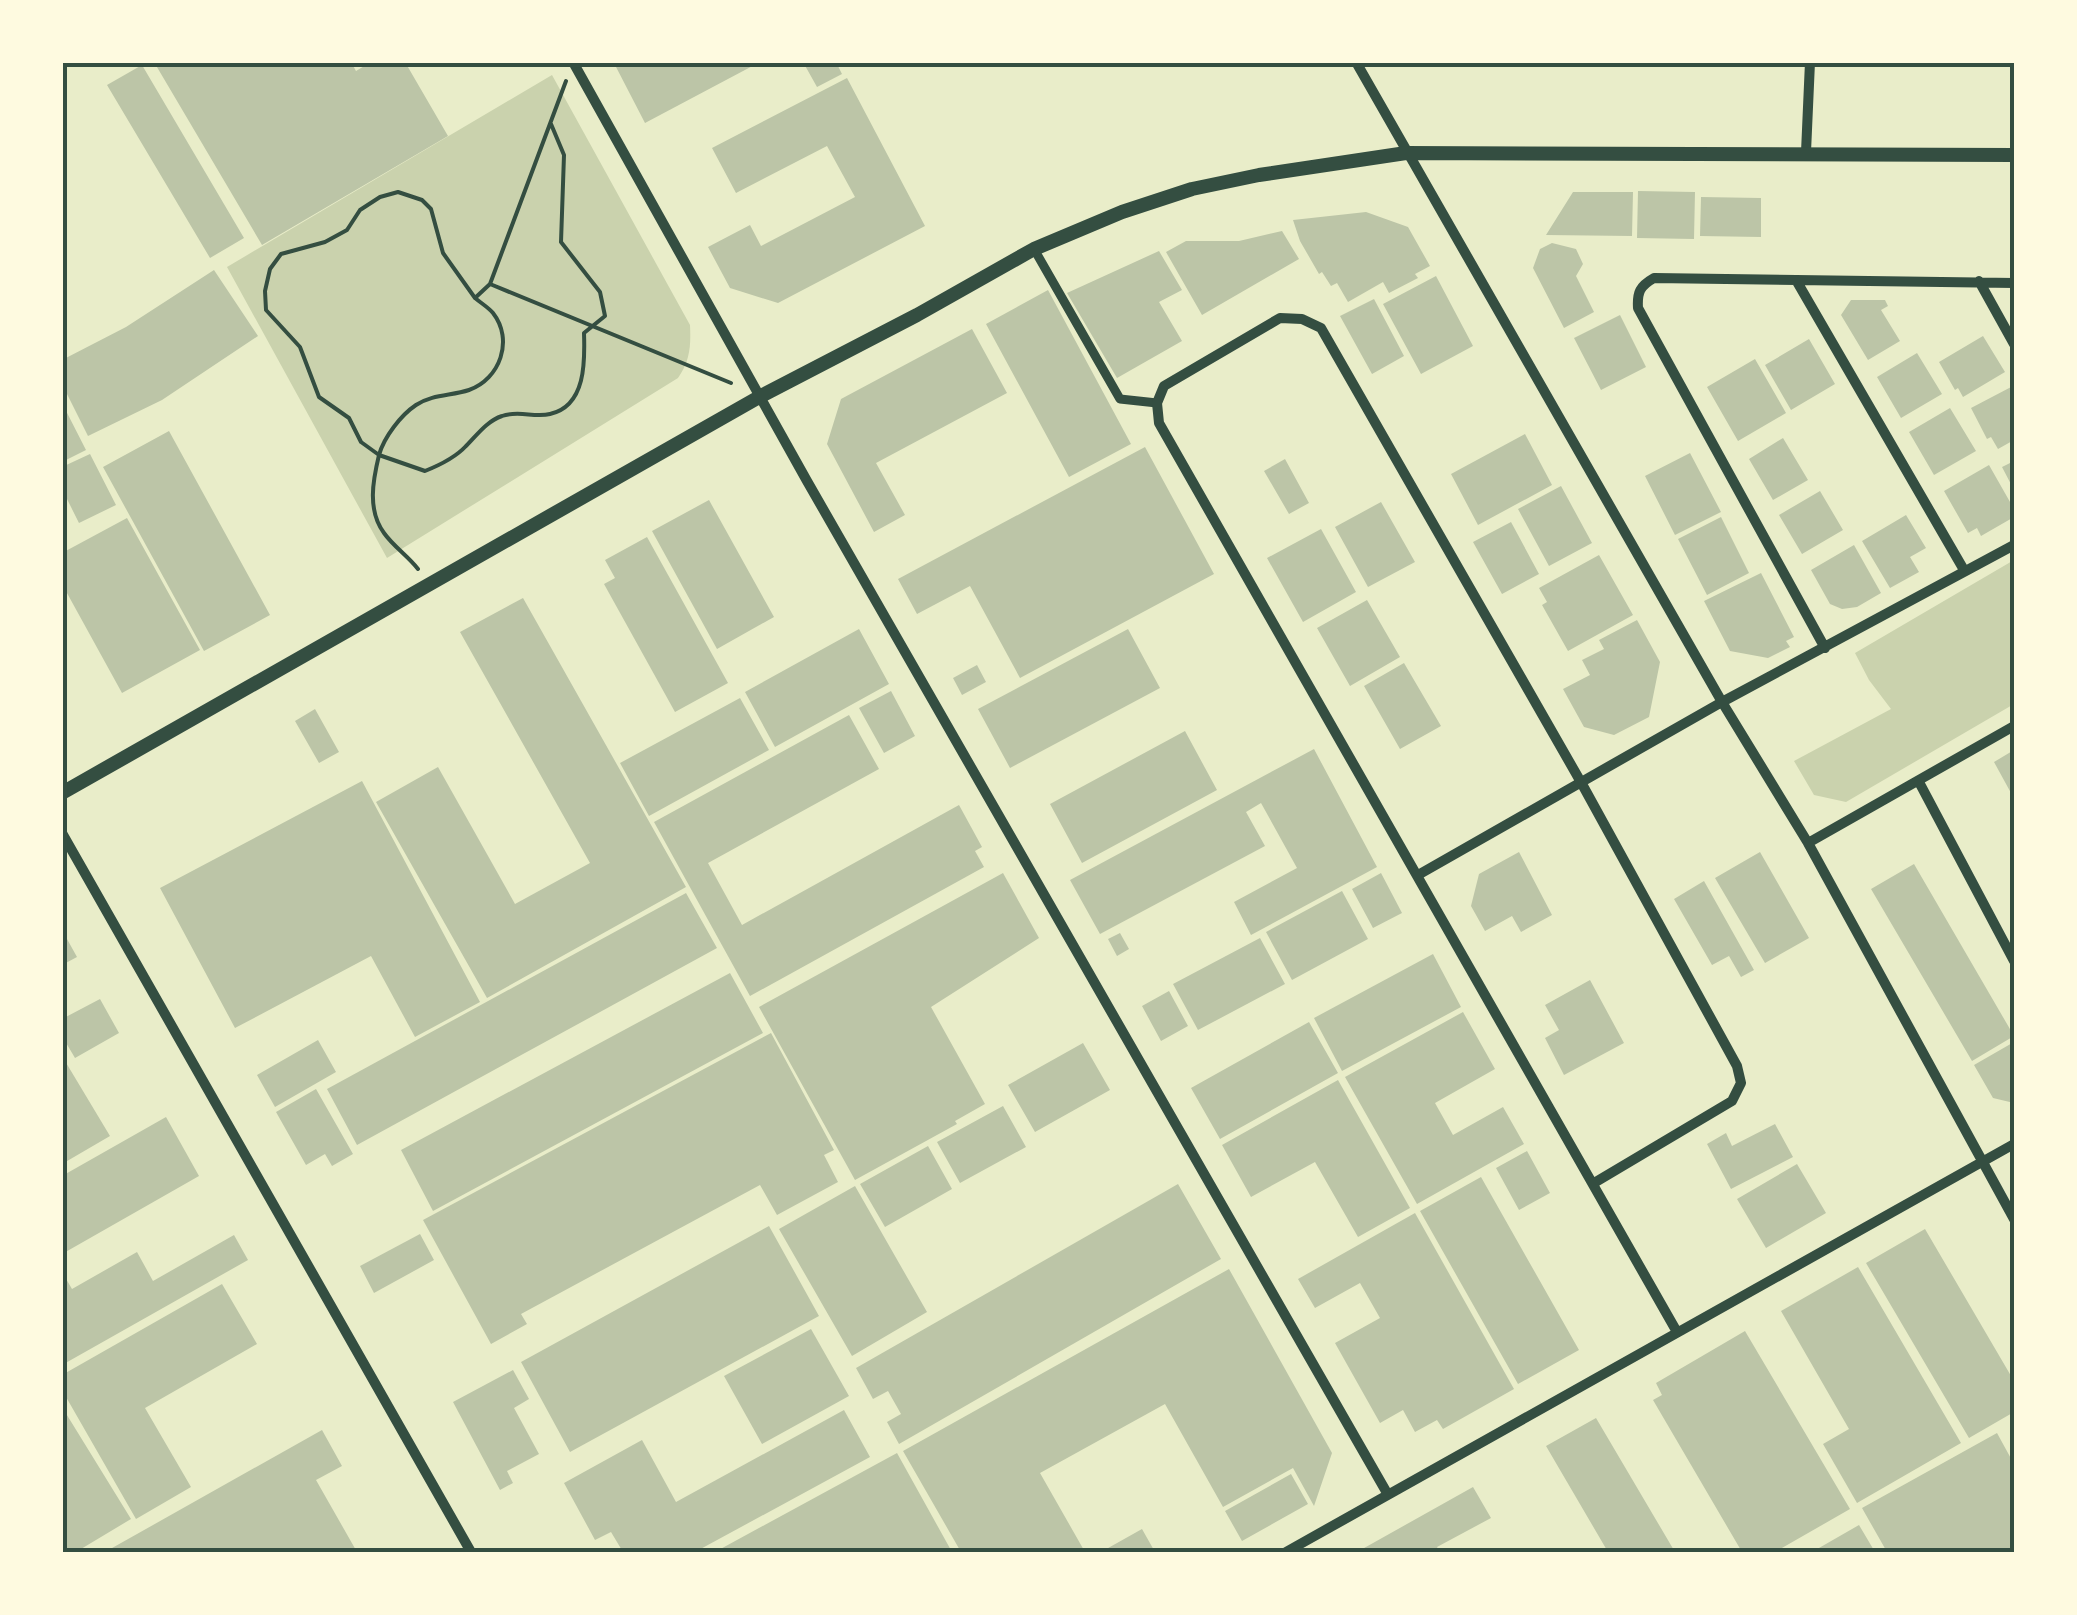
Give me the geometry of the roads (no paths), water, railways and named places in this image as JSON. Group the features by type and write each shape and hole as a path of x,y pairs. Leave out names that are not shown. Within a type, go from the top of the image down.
{"street":[{"path":"1356,62 1722,702 1808,844 2014,1219"},
{"path":"1806,152 1810,62"},
{"path":"573,63 1386,1493"},
{"path":"62,793 762,396 917,316 1034,249 1122,212 1192,189 1406,153 2014,155"},
{"path":"1034,249 1120,399 1158,403"},
{"path":"1825,648 1638,308 1637,294 1654,278 2014,282"},
{"path":"1796,280 1964,570"},
{"path":"1979,281 2014,344"},
{"path":"1594,1183 1732,1101 1741,1083 1736,1066 1582,784 1321,328 1302,319 1280,318 1164,386 1158,403 1159,423 1677,1332"},
{"path":"1418,875 1722,702 2014,545"},
{"path":"1808,844 2014,726"},
{"path":"1919,782 2014,961"},
{"path":"62,833 470,1552"},
{"path":"1286,1552 2014,1144"}]}
